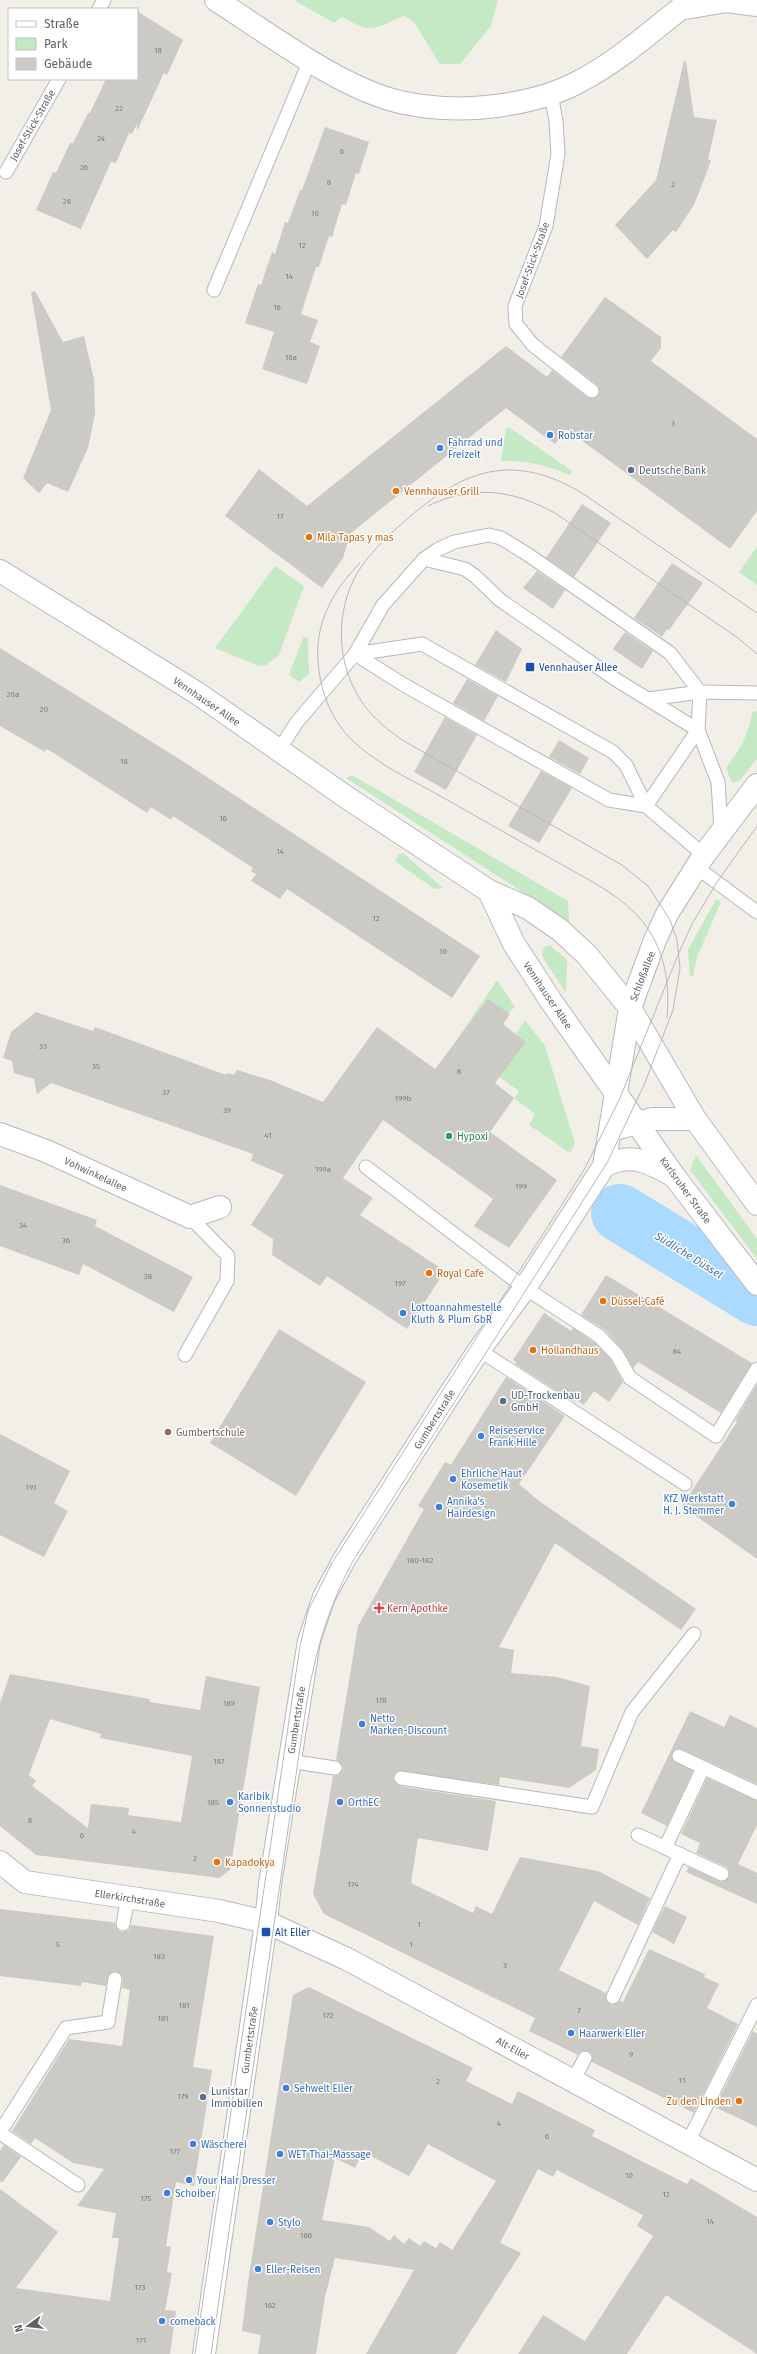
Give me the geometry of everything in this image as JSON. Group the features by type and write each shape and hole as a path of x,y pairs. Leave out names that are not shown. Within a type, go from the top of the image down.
{"street":[{"path":"216,0 338,77 370,91 400,102 431,106 475,108 522,102 551,94 581,81 613,62 683,5 726,1 757,5"},
{"name":"Vennhauser Allee","path":"0,571 162,670 348,799 489,892 528,908 560,930 587,955 630,1008"},
{"name":"Schloßallee","path":"617,1094 630,1008 658,934 700,861 757,785"},
{"name":"Vennhauser Allee","path":"489,892 514,944 617,1094"},
{"path":"630,1008 696,1119 757,1204"},
{"name":"Karlsruher Straße","path":"617,1094 674,1176 757,1284"},
{"name":"Gumbertstraße","path":"204,2354 266,1922 270,1884 309,1641 324,1597 345,1558 479,1350 525,1288 604,1166 617,1094"},
{"path":"610,1130 653,1119 696,1119"},
{"name":"Vohwinkelallee","path":"0,1134 46,1151 190,1217"},
{"path":"604,1166 619,1159 633,1159 644,1161 674,1176"},
{"path":"190,1217 220,1207"},
{"name":"Ellerkirchstraße","path":"0,1862 25,1882 219,1911 266,1922"},
{"name":"Alt-Eller","path":"266,1922 347,1958 757,2180"}],"lane":[{"path":"214,290 310,60"},
{"name":"Josef-Stick-Straße","path":"6,172 58,80"},
{"name":"Josef-Stick-Straße","path":"551,94 556,121 558,154 546,226 515,306 516,324 533,345 592,391"},
{"path":"279,750 297,722 355,654 384,605 424,559 437,550 454,542 489,535 501,538 527,554 670,653 700,692 698,730 718,782 721,832"},
{"path":"424,559 465,569 475,576 500,600 648,699 698,730"},
{"path":"355,654 422,644 613,752 626,765 646,806 700,861 757,912"},
{"path":"355,654 404,685 609,800 646,806"},
{"path":"648,699 700,692 757,693"},
{"path":"646,806 698,730"},
{"path":"366,1167 525,1288 599,1336 617,1355 630,1378 716,1436 757,1369"},
{"name":"Vohwinkelallee","path":"185,1355 227,1281 228,1256 190,1217"},
{"path":"479,1350 685,1484"},
{"path":"401,1778 592,1807 632,1712 694,1634"},
{"path":"679,1756 757,1793"},
{"path":"290,1761 335,1768"},
{"path":"665,1848 703,1768"},
{"path":"638,1835 722,1874"},
{"path":"613,1997 680,1854"},
{"path":"123,1924 128,1898"},
{"path":"78,2185 0,2133 66,2028 108,2022 115,1979"},
{"path":"688,2142 757,2005"},
{"path":"573,2081 585,2058"}],"green space":[{"path":"294,0 498,0 491,26 460,64 440,64 414,22 404,16 377,27 366,28 341,17 334,23"},
{"path":"506,428 510,428 572,471 570,475 553,468 536,464 519,461 501,461"},
{"path":"757,547 757,585 739,572"},
{"path":"275,566 304,586 279,655 266,665 259,666 215,648"},
{"path":"304,636 308,638 309,674 299,682 289,674"},
{"path":"757,711 757,759 739,781 732,783 726,768 743,742 749,727 752,712"},
{"path":"352,775 568,901 569,922 346,778"},
{"path":"403,853 443,888 436,889 430,886 395,861 399,854"},
{"path":"716,899 721,902 697,957 693,976 690,976 688,950"},
{"path":"550,945 567,960 566,993 542,956 544,947"},
{"path":"497,980 515,1007 508,1013 454,1044"},
{"path":"525,1020 545,1046 575,1143 570,1153 529,1125 535,1114 514,1098 519,1091 484,1066 508,1065 526,1042 516,1034"},
{"path":"696,1155 757,1239 757,1259 690,1170"}],"building":[{"path":"138,12 183,40 167,75 164,73 137,131 137,124 132,134 129,133 116,163 111,162 81,229 36,210 53,172 56,173 70,143 73,143 88,113 90,113 106,80 138,80"},
{"path":"684,61 686,61 694,117 717,120 708,159 711,161 694,205 676,232 673,230 647,259 615,225 656,180"},
{"path":"325,127 369,142 359,174 356,173 346,205 342,204 332,237 329,236 319,267 316,267 301,314 318,320 310,342 320,346 307,384 262,369 274,332 245,323 258,284 261,285 272,252 275,254 285,222 288,223 300,190 302,190"},
{"path":"35,291 63,342 84,336 94,379 95,414 88,448 68,492 47,483 39,493 23,478 51,410 31,292"},
{"path":"605,297 661,337 661,348 651,361 757,439 757,511 730,549 566,429 555,444 506,408 350,534 343,558 322,588 225,516 259,469 307,506 506,346 547,377 552,370 587,397 595,398 600,392 597,385 561,357"},
{"path":"582,504 611,523 574,577 546,558"},
{"path":"672,563 703,583 669,630 667,629 662,637 634,618"},
{"path":"537,571 565,590 553,609 523,588"},
{"path":"496,630 522,649 506,682 475,665"},
{"path":"625,632 653,651 642,669 613,649"},
{"path":"0,648 181,760 480,956 452,998 287,889 280,899 251,881 256,874 251,871 253,868 173,816 171,820 151,807 147,813 52,752 46,749 45,752 0,726"},
{"path":"467,679 498,696 484,721 453,703"},
{"path":"445,717 477,735 446,790 414,772"},
{"path":"559,740 589,758 580,774 549,757"},
{"path":"541,771 572,788 539,843 508,826"},
{"path":"488,999 510,1014 503,1024 526,1042 495,1083 514,1098 490,1132 557,1180 509,1248 474,1226 493,1199 383,1120 343,1178 373,1198 360,1215 445,1271 407,1329 327,1276 320,1286 272,1255 273,1239 251,1225 284,1175 251,1161 253,1154 51,1083 37,1094 34,1079 14,1073 12,1061 3,1058 11,1032 36,1012 93,1031 95,1027 226,1075 227,1073 234,1075 237,1070 270,1080 323,1102 377,1027 435,1069"},
{"path":"0,1185 97,1220 95,1226 193,1277 174,1312 83,1264 79,1275 0,1246"},
{"path":"606,1275 752,1363 721,1413 638,1362 633,1368 623,1350 605,1330 581,1315"},
{"path":"544,1313 571,1331 573,1328 594,1342 611,1360 623,1382 609,1402 594,1391 584,1405 576,1400 574,1402 515,1364 516,1362 513,1360"},
{"path":"279,1329 366,1382 296,1496 210,1443"},
{"path":"506,1377 565,1416 519,1484 539,1501 696,1609 681,1630 555,1543 499,1647 514,1650 511,1673 557,1677 590,1686 581,1746 599,1749 596,1770 569,1788 500,1777 499,1785 398,1771 393,1777 396,1784 399,1786 496,1801 488,1851 418,1838 411,1883 473,1913 476,1906 492,1914 520,1857 598,1871 650,1898 638,1925 594,1901 559,1970 606,1993 606,2001 613,2005 620,2001 623,2002 649,1949 705,1974 704,1977 719,1984 707,2008 738,2024 694,2113 592,2062 592,2054 588,2051 581,2051 578,2055 529,2031 535,2018 324,1914 313,1894 333,1776 338,1775 343,1770 342,1765 336,1760 358,1626 424,1509 418,1506 445,1462 451,1465"},
{"path":"757,1384 757,1559 682,1506 737,1422 735,1421"},
{"path":"0,1434 70,1471 54,1503 68,1511 44,1557 0,1535"},
{"path":"10,1674 149,1699 150,1702 200,1710 206,1676 260,1687 230,1870 219,1878 36,1855 0,1826 0,1703","holes":["50,1719 101,1734 100,1738 192,1756 181,1822 128,1815 129,1808 91,1804 88,1828 32,1786 36,1781 29,1775"]},
{"path":"690,1711 724,1727 730,1715 757,1728 757,1784 682,1749 675,1749 672,1753 673,1761 693,1771 667,1826 641,1813"},
{"path":"707,1778 757,1801 757,1825 738,1864 757,1873 757,1904 686,1872 689,1867 722,1882 729,1877 729,1870 726,1867 696,1853 700,1843 681,1834"},
{"path":"665,1906 687,1917 674,1944 652,1932"},
{"path":"0,1909 111,1922 115,1923 118,1930 122,1932 129,1930 131,1925 214,1936 193,2067 212,2070 194,2186 176,2182 166,2246 171,2247 167,2272 172,2273 165,2310 176,2311 170,2354 0,2354 0,2189 58,2232 16,2288 110,2301 119,2238 112,2238 116,2213 77,2206 104,2169 73,2163 35,2138 31,2144 12,2131 69,2039 122,2046 130,1990 122,1988 123,1977 116,1971 109,1974 106,1986 82,1982 81,1986 0,1976"},
{"path":"309,1987 473,2068 466,2081 512,2104 518,2091 595,2130 592,2136 687,2184 691,2178 757,2217 757,2354 666,2295 627,2354 518,2354 543,2315 585,2341 653,2236 637,2226 643,2215 557,2170 553,2177 538,2169 500,2243 521,2253 456,2354 366,2354 414,2270 335,2258 325,2297 316,2354 258,2354 261,2335 242,2331 248,2282 293,1995","holes":["428,2144 496,2181 452,2250 440,2242 436,2248 424,2241 420,2246 409,2238 404,2244 394,2235 390,2241 369,2227 322,2220 335,2158 355,2168 363,2152 409,2176"]},
{"path":"753,2031 757,2034 757,2127 715,2107"},
{"path":"4,2145 21,2157 2,2183 0,2181 0,2151"}],"waterway":[{"name":"Südliche Düssel","path":"620,1213 757,1297"}],"tram line":[{"path":"386,538 409,517 454,485 476,475 500,470 526,471 553,478 582,493 757,613"},
{"path":"428,506 445,499 477,492 508,495 539,505 555,513 738,638 757,654"},
{"path":"211,2354 306,1707 313,1668 329,1614 353,1561 607,1163 644,1085 673,1010 680,968 677,940 670,920 648,886 622,865 404,741 382,725 364,705 355,690 343,657 342,622 345,604 350,588 358,572 368,557 389,535"},
{"path":"360,563 334,595 323,620 320,633 318,647 319,672 327,703 337,722 360,748 380,762 588,879 618,898 635,913 650,933 661,955 667,979 667,1017"},
{"path":"195,2354 300,1646 308,1611 332,1563 584,1170 620,1098 692,924 717,882 757,826"}],"place":[{"name":"Robstar","path":"550,435"},
{"name":"Fahrrad und Freizeit","path":"440,448"},
{"name":"Deutsche Bank","path":"631,470"},
{"name":"Vennhauser Grill","path":"396,491"},
{"name":"Mila Tapas y mas","path":"309,537"},
{"name":"Vennhauser Allee","path":"530,667"},
{"name":"Hypoxi","path":"449,1136"},
{"name":"Royal Cafe","path":"429,1273"},
{"name":"Düssel-Café","path":"603,1301"},
{"name":"Lottoannahmestelle Kluth & Plum GbR","path":"403,1313"},
{"name":"Hollandhaus","path":"533,1350"},
{"name":"UD-Trockenbau GmbH","path":"503,1401"},
{"name":"Gumbertschule","path":"168,1432"},
{"name":"Reiseservice Frank Hille","path":"481,1436"},
{"name":"Ehrliche Haut Kosemetik","path":"453,1479"},
{"name":"KfZ Werkstatt H. J. Stemmer","path":"732,1504"},
{"name":"Annika's Hairdesign","path":"439,1507"},
{"name":"Kern Apothke","path":"379,1608"},
{"name":"Netto Marken-Discount","path":"362,1724"},
{"name":"Karibik Sonnenstudio","path":"230,1802"},
{"name":"OrthEC","path":"340,1802"},
{"name":"Kapadokya","path":"217,1862"},
{"name":"Alt Eller","path":"266,1932"},
{"name":"Haarwerk Eller","path":"571,2033"},
{"name":"Sehwelt Eller","path":"286,2088"},
{"name":"Lunistar Immobilien","path":"203,2097"},
{"name":"Zu den Linden","path":"739,2101"},
{"name":"Wäscherei","path":"193,2144"},
{"name":"WET Thai-Massage","path":"280,2154"},
{"name":"Your Hair Dresser","path":"189,2180"},
{"name":"Schoiber","path":"167,2193"},
{"name":"Stylo","path":"270,2222"},
{"name":"Eller-Reisen","path":"258,2269"},
{"name":"comeback","path":"162,2321"}]}
